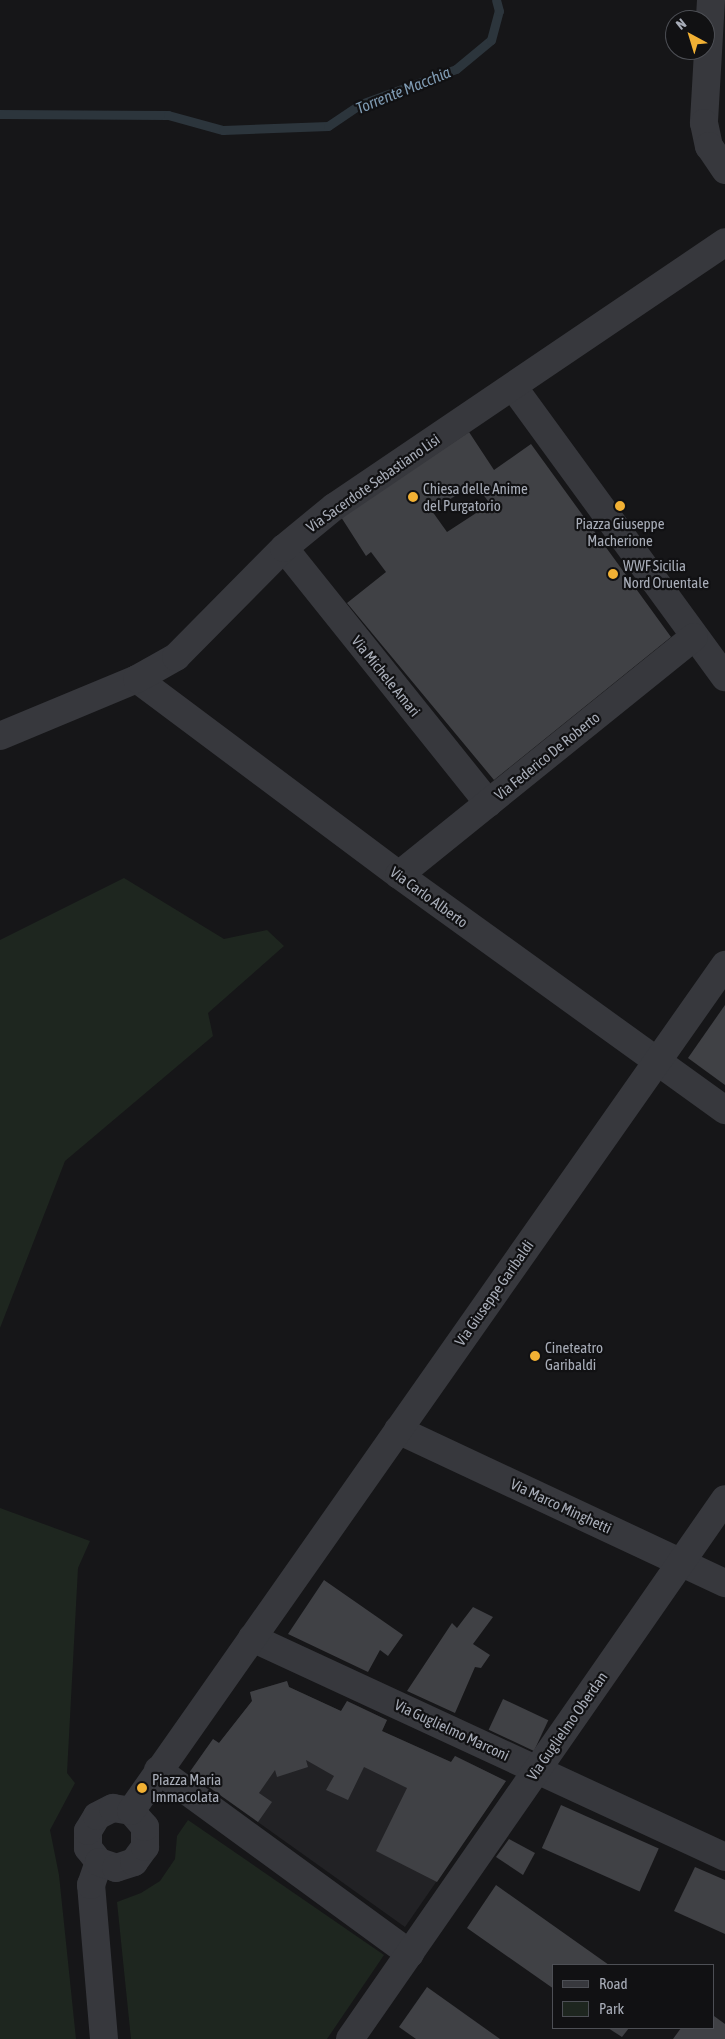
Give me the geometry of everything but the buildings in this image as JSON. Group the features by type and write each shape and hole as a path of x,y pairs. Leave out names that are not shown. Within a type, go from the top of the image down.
{"street":[{"path":"711,0 704,123 709,146 725,170"},
{"name":"Via Sacerdote Sebastiano Lisi","path":"0,736 137,679 176,657 284,548 334,507 514,388 725,242"},
{"path":"514,388 725,677"},
{"name":"Via Michele Amari","path":"284,548 488,803"},
{"name":"Via Federico De Roberto","path":"399,875 694,637"},
{"name":"Via Carlo Alberto","path":"137,679 399,875 725,1110"},
{"name":"Via Giuseppe Garibaldi","path":"131,1811 725,965"},
{"name":"Via Marco Minghetti","path":"398,1430 725,1582"},
{"name":"Via Guglielmo Oberdan","path":"350,2039 725,1499"},
{"name":"Via Guglielmo Marconi","path":"258,1630 288,1654 725,1857"},
{"path":"158,1770 410,1954"},
{"path":"113,1808 131,1811 145,1827 146,1847 134,1862 116,1868 99,1862 88,1848 88,1831 97,1816 113,1808"},
{"path":"99,1862 91,1885 104,2039"}],"shaded area":[{"path":"287,1681 289,1687 341,1711 347,1701 387,1720 382,1731 451,1762 455,1756 506,1781 405,1927 189,1773 213,1739 219,1743 252,1701 250,1692"}],"green space":[{"path":"124,878 224,939 267,930 284,946 208,1013 213,1036 65,1161 0,1328 0,940"},
{"path":"0,1508 90,1541 78,1568 67,1773 75,1783 50,1830 59,1875 76,2039 0,2039"},
{"path":"188,1820 384,1955 327,2039 131,2039 117,1902 141,1893 160,1881 175,1859 177,1836"}],"waterway":[{"name":"Torrente Macchia","path":"0,114 168,115 223,130 328,126 361,104 456,69 491,40 499,11 496,0"}],"place":[{"name":"Chiesa delle Anime del Purgatorio","path":"413,497"},
{"name":"Piazza Giuseppe Macherione","path":"620,506"},
{"name":"WWF Sicilia Nord Oruentale","path":"613,574"},
{"name":"Cineteatro Garibaldi","path":"535,1356"},
{"name":"Piazza Maria Immacolata","path":"142,1788"}]}
